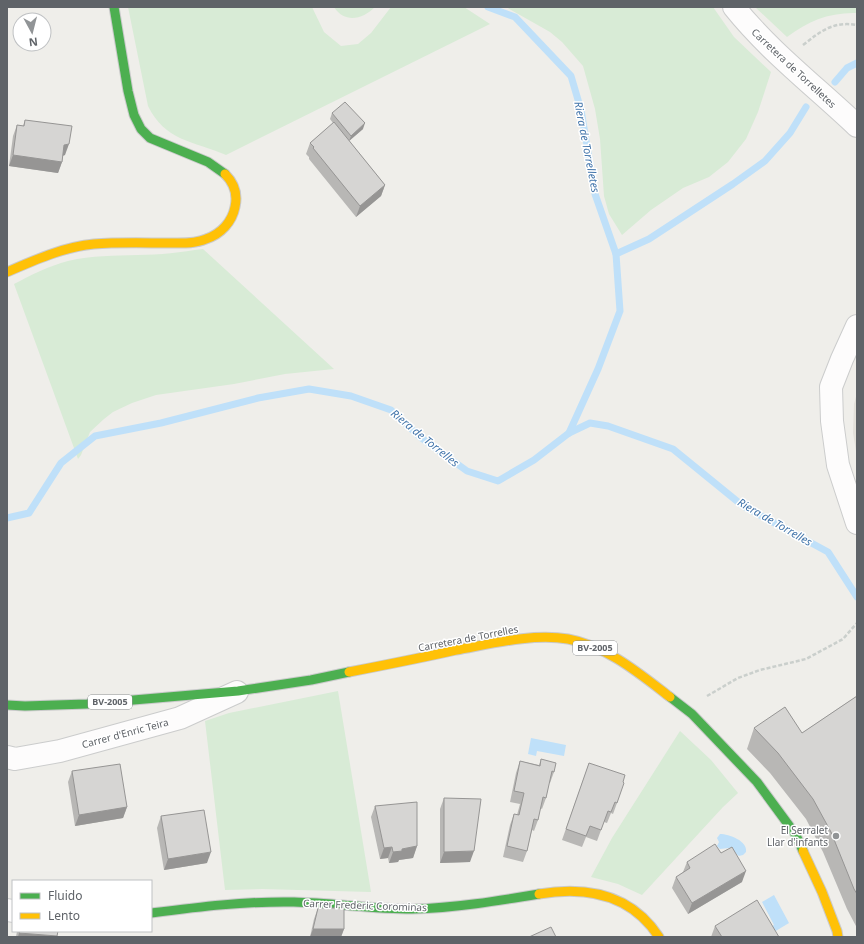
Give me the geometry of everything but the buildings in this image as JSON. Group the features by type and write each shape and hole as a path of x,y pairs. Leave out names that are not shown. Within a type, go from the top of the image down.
{"street":[{"path":"7,272 45,256 68,249 94,244 185,242 205,240 217,234 227,225 234,213 236,197 232,181 222,170 208,162 150,138 141,130 134,115 128,91 114,7"},
{"name":"Carretera de Torrelletes","path":"734,7 749,25 784,60 857,126"},
{"path":"857,326 831,387 832,421 838,465 857,523"},
{"name":"Carretera de Torrelles","path":"7,705 25,706 86,704 238,691 311,680 493,643 521,639 568,639 606,652 633,669 692,714 758,782 796,835 822,892 838,937"},
{"name":"Carrer d'Enric Teira","path":"7,758 60,751 180,718 238,691"},
{"name":"Carrer Frederic Corominas","path":"152,913 238,904 293,902 408,909 428,908 490,902 573,891 594,893 613,898 630,907 643,916 659,937"}],"path":[{"path":"784,60 821,32 838,24 857,25"},
{"path":"683,707 738,678 760,670 806,659 843,639 857,623"}],"shaded area":[{"path":"857,393 857,457 853,433 854,404"}],"green space":[{"path":"128,7 312,7 324,32 341,46 358,44 371,33 391,7 464,7 490,24 226,155 191,143 171,133 155,118 148,106"},
{"path":"334,7 375,7 360,17 349,18 343,16"},
{"path":"506,7 713,7 734,37 771,72 758,112 746,139 728,162 709,177 683,188 651,210 622,235 609,214 604,196 600,139 595,109 583,66 562,42 550,32"},
{"path":"755,7 857,7 857,13 838,14 811,22 787,37"},
{"path":"203,249 334,369 285,374 234,384 156,395 132,403 113,412 90,432 78,459 14,284 47,268 77,259 103,256 162,254"},
{"path":"338,691 371,892 262,889 225,890 205,721 229,713"},
{"path":"680,731 711,760 738,793 723,807 642,895 618,884 591,877 612,838"}],"water":[{"path":"531,738 566,745 564,756 537,751 536,756 528,754"},
{"path":"720,834 728,835 741,841 746,848 746,852 739,856 729,848 720,849 717,846 719,842 717,838"},
{"path":"774,895 789,923 774,932 771,927 774,925 762,902"}],"waterway":[{"name":"Riera de Torrelletes","path":"488,7 515,17 571,76 581,110 595,194 616,254"},
{"path":"835,82 847,68 857,63"},
{"path":"569,433 598,369 620,311 616,254 649,239 733,184 765,161 790,133 806,107"},
{"name":"Riera de Torrelles","path":"7,518 29,513 61,463 95,436 161,423 258,398 309,389 351,396 391,410 420,437 467,471 498,481 534,460 569,433 590,423 608,426 673,449 743,506 828,552 857,597"}],"traffic: fast":[{"path":"114,7 128,91 134,115 141,129 150,138 208,162 225,174"},
{"path":"7,705 25,706 87,704 238,691 311,680 349,672"},
{"path":"670,697 692,714 757,782 796,835 803,851"},
{"path":"152,913 258,902 309,903 412,909 476,904 539,894"}],"traffic: slow":[{"path":"7,272 49,255 71,248 94,244 188,243 202,241 211,237 225,227 234,212 236,193 231,181 225,174"},
{"path":"349,672 497,642 541,637 568,639 610,654 635,670 670,697"},
{"path":"803,851 822,892 838,937"},
{"path":"539,894 574,891 606,896 621,902 635,911 648,922 659,937"}],"place":[{"name":"El Serralet Llar d'infants","path":"836,836"}]}
